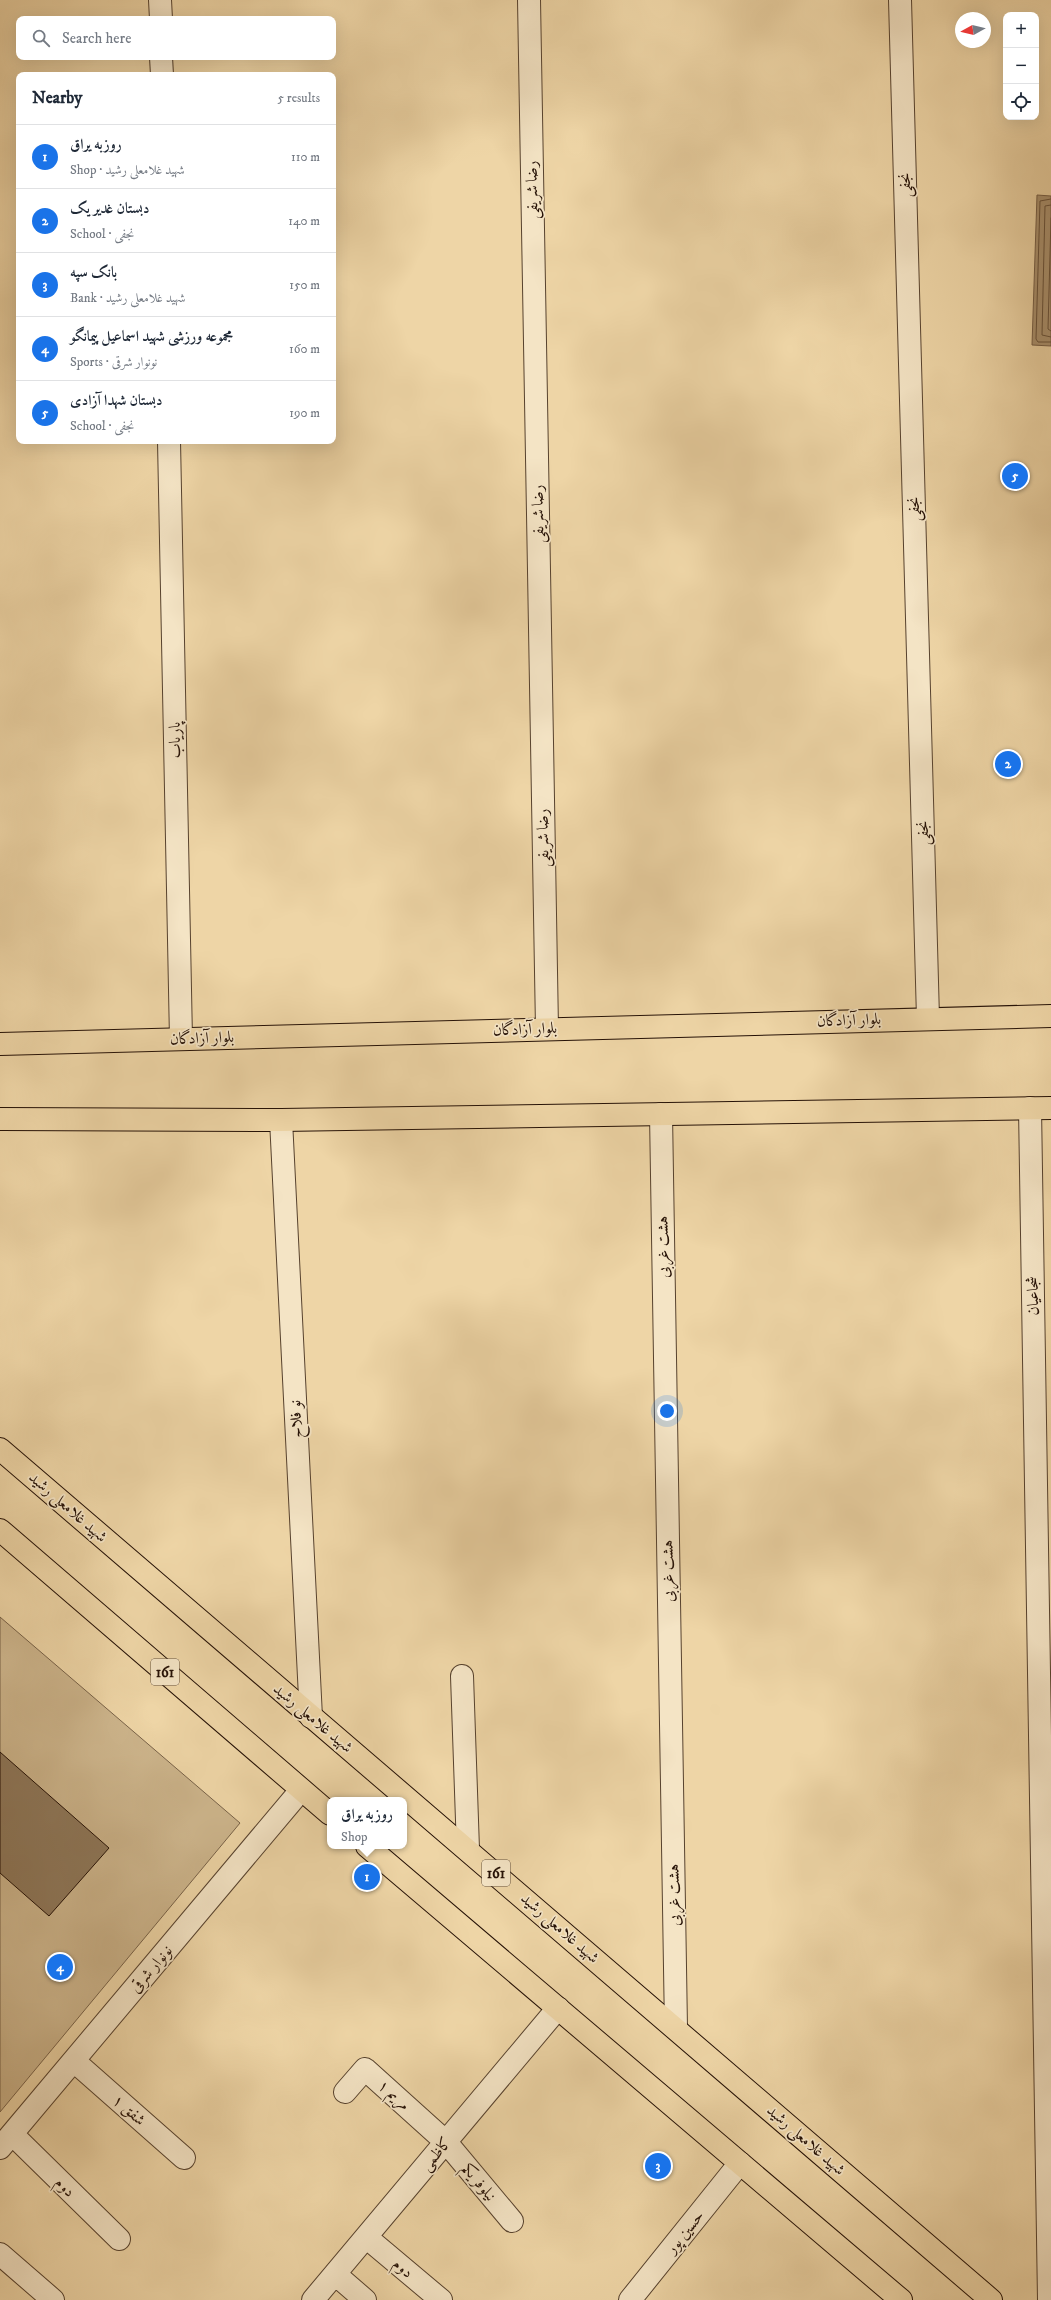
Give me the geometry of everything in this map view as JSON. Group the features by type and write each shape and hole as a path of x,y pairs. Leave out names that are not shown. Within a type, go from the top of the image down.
{"main road":[{"name":"بلوار آزادگان","path":"0,1044 546,1028 1051,1016"},
{"path":"0,1119 281,1120 1051,1108"},
{"name":"شهید غلامعلی رشید","path":"0,1449 407,1797"},
{"name":"161","path":"0,1530 327,1811"},
{"name":"شهید غلامعلی رشید","path":"407,1797 991,2300"},
{"path":"371,1849 901,2300"}],"street":[{"path":"160,0 161,16"},
{"name":"رضا شریفی","path":"529,0 546,1028"},
{"name":"نجفی","path":"900,0 928,1018"},
{"path":"161,60 162,72"},
{"name":"پاریاب","path":"169,444 181,1039"},
{"name":"شجاعیان","path":"1030,1108 1046,1754 1049,2300"},
{"name":"هشت غربی","path":"661,1114 676,2028"},
{"name":"نو فلاح","path":"281,1120 312,1717"},
{"path":"462,1676 468,1849"},
{"name":"نونوار شرقی","path":"6,2141 302,1790"},
{"name":"کاظمی","path":"313,2300 558,2008"},
{"name":"شفق ۱","path":"74,2061 184,2158"},
{"name":"مریم ۱","path":"345,2092 366,2069 446,2142"},
{"name":"دوم","path":"6,2141 119,2239"},
{"name":"نیلوفر یکم","path":"446,2142 512,2221"},
{"name":"حسین پور","path":"630,2300 740,2163"},
{"name":"دوم","path":"366,2237 441,2300"},
{"path":"0,2254 53,2300"},
{"path":"335,2274 365,2300"}],"shaded area":[{"path":"0,1617 240,1823 0,2112"}],"water":[{"path":"1037,195 1051,196 1051,346 1032,345"}],"building":[{"path":"0,1752 109,1848 49,1916 0,1873"}],"place":[{"name":"دبستان شهدا آزادی","path":"1015,476"},
{"name":"دبستان غدیر یک","path":"1008,764"},
{"name":"روزبه یراق","path":"367,1877"},
{"name":"مجموعه ورزشی شهید اسماعیل پیمانگو","path":"60,1967"},
{"name":"بانک سپه","path":"658,2166"}]}
